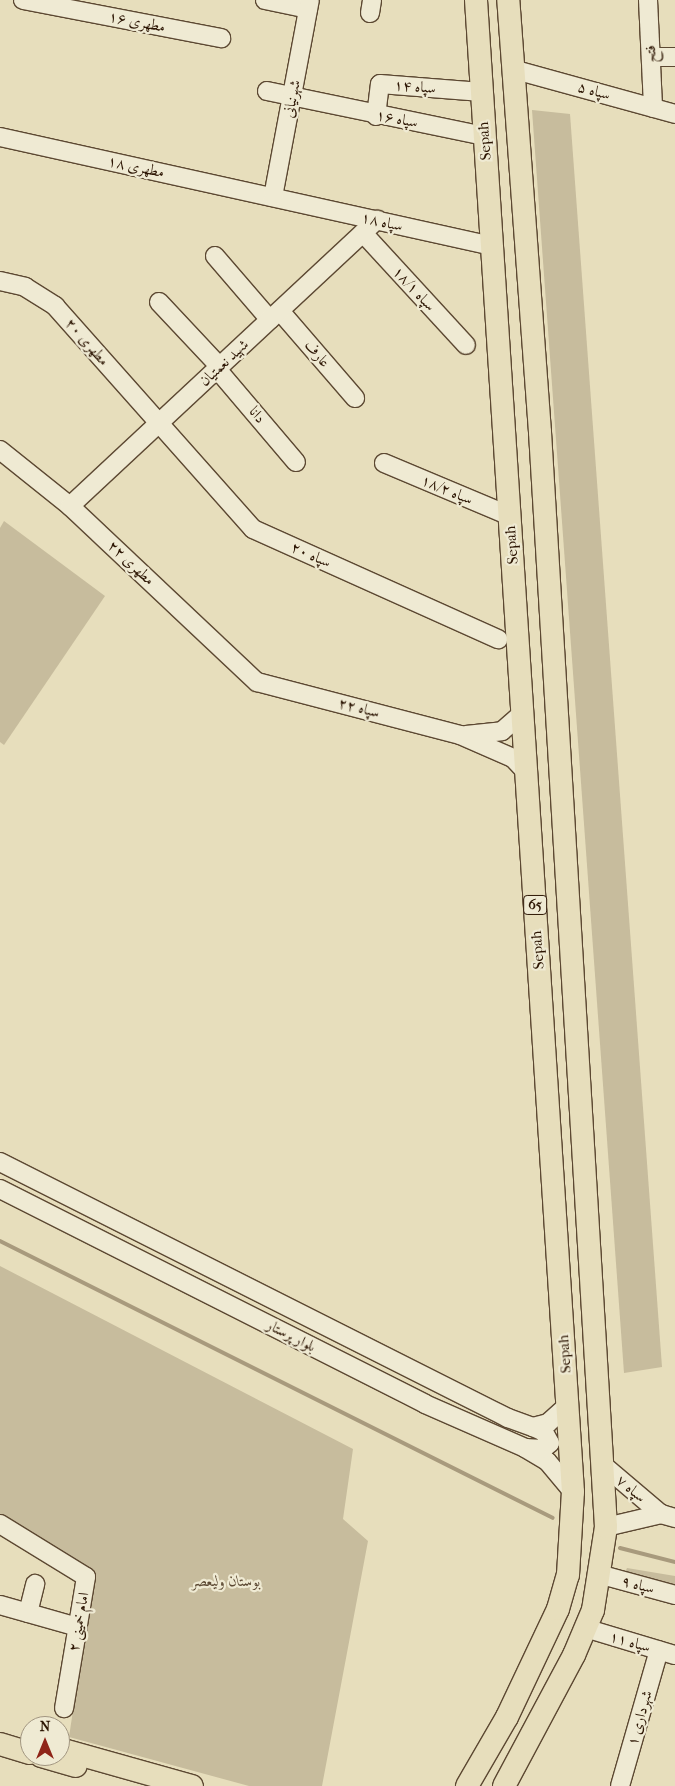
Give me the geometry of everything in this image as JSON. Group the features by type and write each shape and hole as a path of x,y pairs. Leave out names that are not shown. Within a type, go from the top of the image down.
{"main road":[{"name":"Sepah","path":"467,1786 507,1717 558,1609 568,1575 572,1492 568,1405 476,0"},
{"name":"Sepah","path":"504,1786 532,1737 585,1628 602,1575 606,1527 540,432 508,0"},
{"path":"507,1717 519,1732 532,1737 522,1786"},
{"path":"0,1732 20,1737"},
{"path":"0,1744 20,1750"},
{"path":"70,1752 192,1786"},
{"path":"70,1764 145,1786"}],"street":[{"name":"مطهری ۱۶","path":"23,0 221,38"},
{"path":"265,0 309,4"},
{"name":"فتح","path":"648,0 653,108"},
{"name":"شهرنیانی","path":"272,197 309,4"},
{"path":"652,57 675,57"},
{"name":"سپاه ۵","path":"512,69 675,114"},
{"name":"سپاه ۱۴","path":"376,116 380,84 482,92"},
{"name":"سپاه ۱۶","path":"268,91 376,116 485,136"},
{"name":"مطهری ۱۸","path":"0,136 272,197"},
{"name":"سپاه ۱۸","path":"272,197 492,246"},
{"name":"شهید نعمتیان","path":"70,506 377,220"},
{"name":"سپاه ۱۸/۱","path":"363,233 466,345"},
{"name":"عارف","path":"215,256 355,398"},
{"name":"مطهری ۲۰","path":"0,281 25,287 55,306 159,424"},
{"name":"دانا","path":"159,302 219,368 296,462"},
{"name":"سپاه ۲۰","path":"159,424 253,529 498,639"},
{"name":"مطهری ۲۲","path":"0,450 70,506 257,682"},
{"name":"سپاه ۱۸/۲","path":"384,463 510,516"},
{"name":"سپاه ۲۲","path":"257,682 460,735"},
{"path":"460,735 502,731 522,713"},
{"path":"460,735 513,758 526,772"},
{"name":"بلوار پرستار","path":"0,1162 288,1308 544,1432 550,1444 543,1449 525,1448"},
{"name":"بلوار پرستار","path":"0,1189 278,1330 525,1448 547,1461 572,1492"},
{"path":"278,1330 288,1308"},
{"path":"533,1427 548,1423 568,1405"},
{"name":"سپاه ۷","path":"602,1464 668,1516"},
{"name":"سپاه ۷","path":"606,1527 668,1516"},
{"name":"امام خمینی ۲","path":"0,1524 86,1577 64,1708"},
{"name":"سپاه ۹","path":"602,1575 675,1595"},
{"path":"28,1613 34,1584"},
{"path":"0,1605 78,1627"},
{"name":"سپاه ۱۱","path":"585,1628 667,1652"},
{"name":"شهرداری ۱","path":"620,1786 667,1652"}],"green space":[{"path":"532,110 570,114 662,1367 624,1373"},
{"path":"4,521 105,596 4,745 0,742 0,528"},
{"name":"بوستان ولیعصر","path":"0,1266 353,1449 343,1519 368,1541 322,1786 249,1786 70,1737 94,1571 0,1518"},
{"path":"627,1568 675,1576 675,1589 624,1575"}],"waterway":[{"path":"0,1241 553,1518"},
{"path":"620,1548 675,1562"}]}
